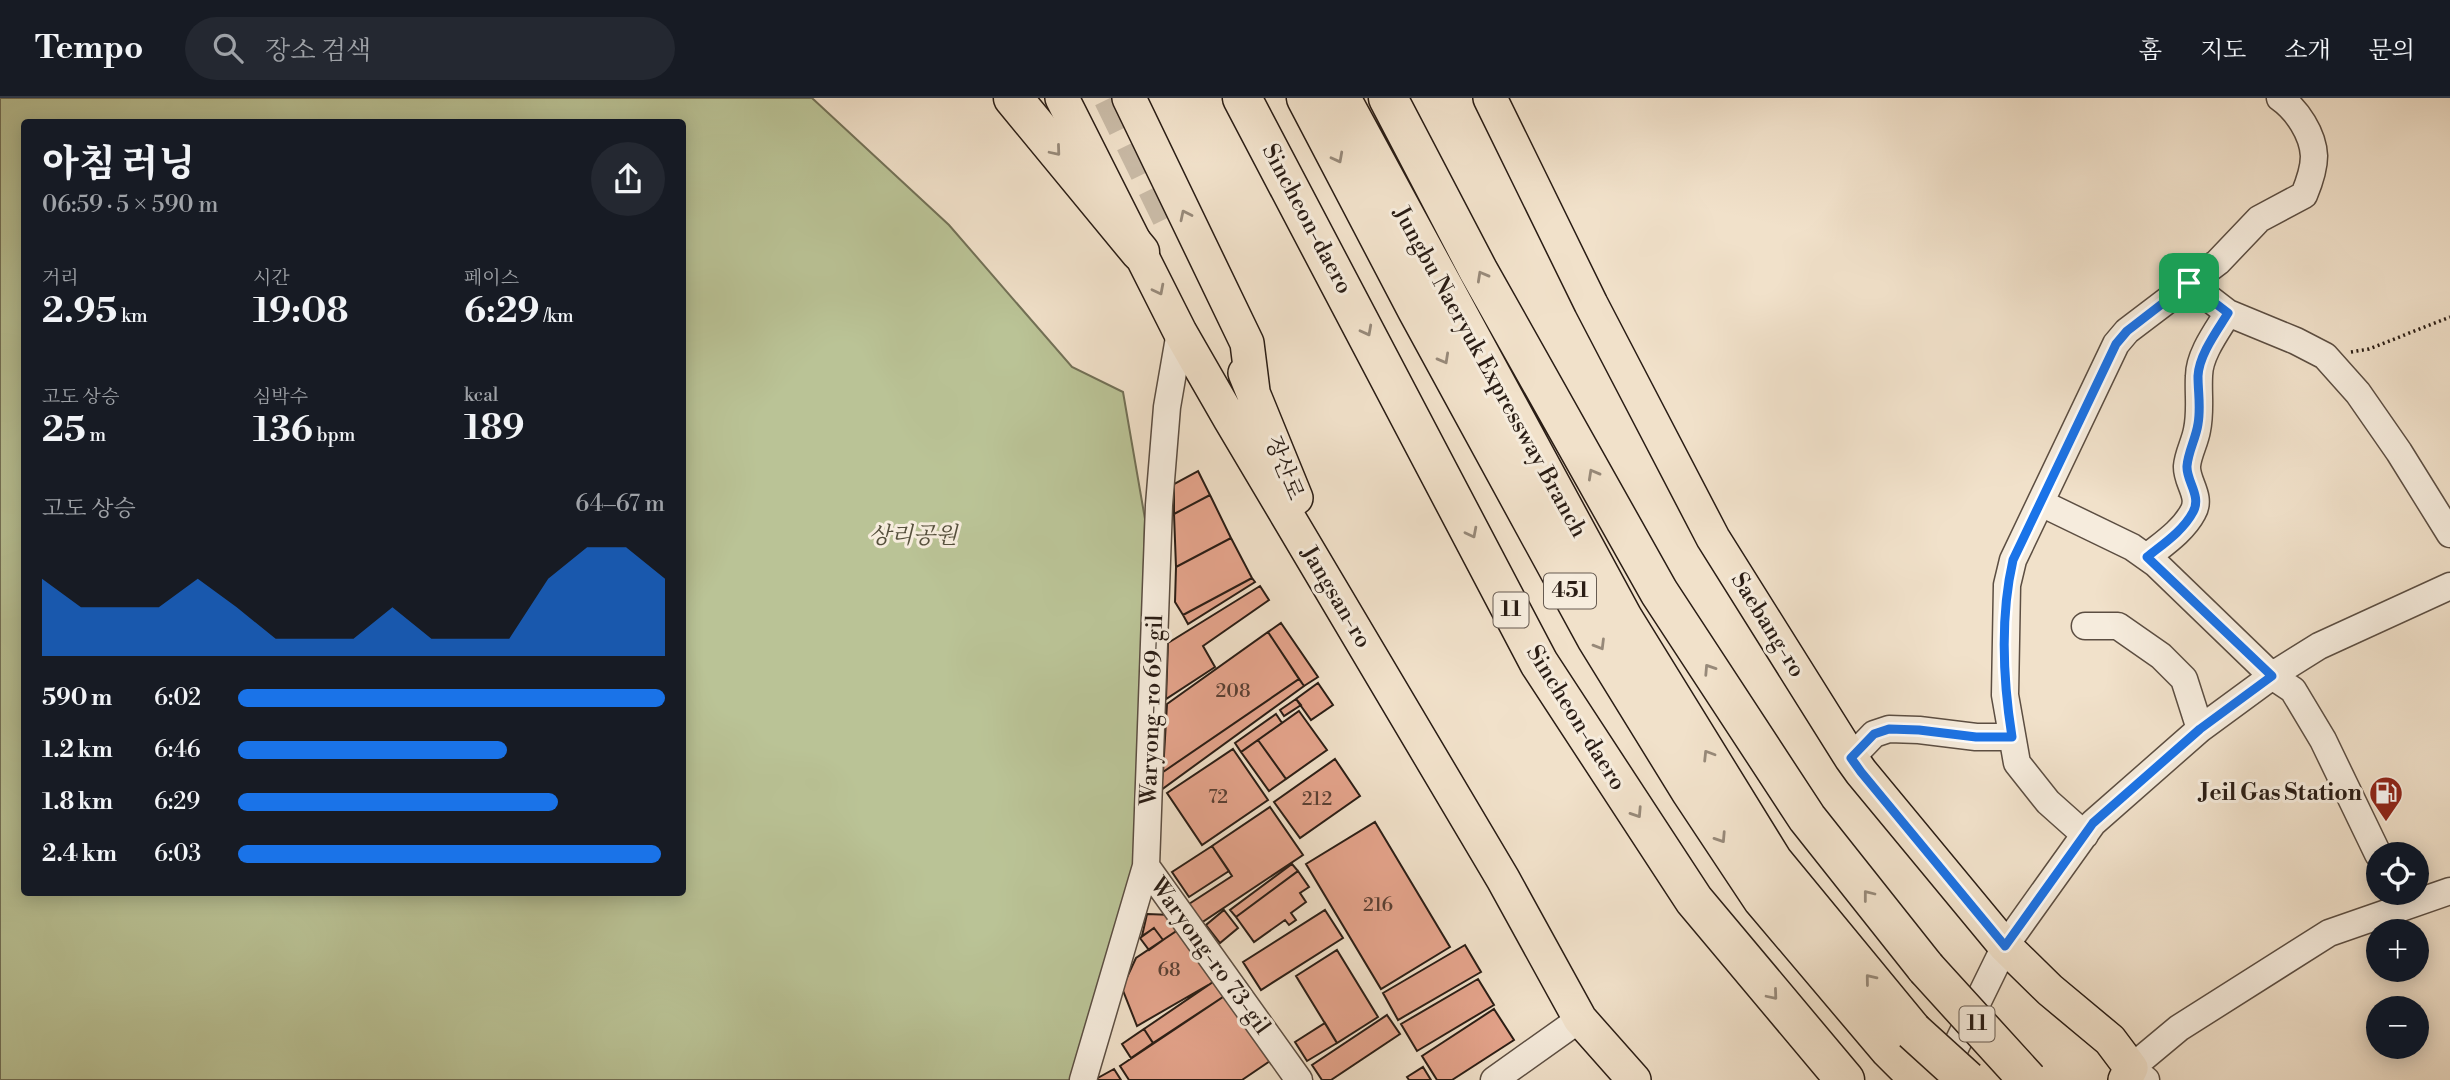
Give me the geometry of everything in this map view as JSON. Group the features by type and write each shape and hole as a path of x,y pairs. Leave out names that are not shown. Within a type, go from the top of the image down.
{"highway":[{"path":"1013,98 1140,251"},
{"name":"Jungbu Naeryuk Expressway Branch","path":"1306,98 1417,310 1596,638 1690,792 1762,899 1901,1040 1967,1080"},
{"name":"Jungbu Naeryuk Expressway Branch","path":"1341,98 1623,618 1773,861 1901,1040 1920,1080"},
{"name":"11","path":"1388,98 1478,270 1658,592 1807,818 1926,968 2028,1080"},
{"name":"Sincheon-daero","path":"1243,101 1539,663 1694,900 1845,1080"}],"main road":[{"name":"Jangsan-ro","path":"1062,98 1180,332 1503,879 1580,1019 1634,1080"},
{"path":"1129,98 1247,343 1254,391"},
{"name":"Saebang-ro","path":"1490,98 1591,304 1713,538 1851,758 2005,946 2050,990 2110,1040 2134,1076"},
{"name":"장산로","path":"1231,346 1254,391 1332,591"}],"street":[{"path":"2085,835 2048,802 2017,763 2006,695 2007,585 2013,560 2116,344 2127,331 2218,262 2259,219 2304,195 2314,156 2308,133 2291,106 2280,98"},
{"path":"2189,283 2228,313 2325,356 2358,393 2450,533"},
{"path":"2147,557 2181,529 2194,510 2193,486 2187,475 2187,464 2197,433 2200,411 2198,375 2201,361 2228,313"},
{"name":"Waryong-ro 69-gil","path":"1083,1080 1146,866 1159,505 1167,407 1180,332"},
{"path":"2041,503 2100,530 2147,557 2272,676 2293,690 2323,740 2372,842"},
{"path":"1940,1080 2005,946 2093,823 2200,729 2272,676 2319,646 2450,586"},
{"path":"2085,626 2118,626 2161,656 2184,679 2200,729"},
{"path":"1851,758 1874,734 1889,729 1976,737 2012,737"},
{"name":"Waryong-ro 73-gil","path":"1146,866 1299,1080"},
{"path":"2429,895 2450,891"},
{"path":"2134,1076 2179,1027 2329,933 2389,905"},
{"path":"1494,1080 1580,1019"}],"path":[{"path":"2325,356 2369,349 2450,317"}],"green space":[{"name":"상리공원","path":"0,98 812,98 949,225 1072,367 1123,392 1145,519 1136,862 1071,1080 0,1080"}],"building":[{"path":"1198,471 1210,495 1174,514 1174,484"},
{"path":"1210,495 1231,538 1176,567 1174,514"},
{"path":"1231,538 1252,578 1183,615 1175,602 1176,567"},
{"path":"1252,578 1255,582 1188,624 1183,615"},
{"path":"1260,586 1269,600 1203,646 1215,667 1166,699 1168,643"},
{"path":"1281,623 1318,677 1304,686 1268,632"},
{"path":"1268,632 1299,679 1163,772 1167,704"},
{"path":"1299,679 1304,686 1161,790 1163,772"},
{"path":"1318,683 1333,705 1311,720 1296,699"},
{"path":"1296,699 1301,705 1284,716 1280,710"},
{"path":"1299,711 1327,750 1286,779 1258,740"},
{"path":"1276,714 1282,723 1241,752 1235,743"},
{"path":"1258,740 1286,779 1269,791 1241,752"},
{"path":"1233,749 1268,800 1202,845 1167,793"},
{"path":"1335,759 1360,796 1300,838 1274,802"},
{"path":"1270,807 1303,855 1201,923 1189,904 1232,876 1212,846"},
{"path":"1375,822 1450,947 1381,989 1306,864"},
{"path":"1212,846 1229,871 1189,897 1172,872"},
{"path":"1292,864 1298,871 1236,917 1230,910"},
{"path":"1298,871 1309,887 1300,893 1306,902 1291,913 1296,920 1289,925 1285,920 1254,942 1236,917"},
{"path":"1224,910 1238,928 1220,943 1206,925"},
{"path":"1325,910 1343,938 1261,990 1243,962"},
{"path":"1147,914 1172,915 1181,928 1163,940 1154,928 1142,936"},
{"path":"1154,928 1163,940 1149,950 1140,938"},
{"path":"1181,928 1215,981 1137,1026 1122,988 1136,958"},
{"path":"1465,945 1481,972 1398,1020 1383,993"},
{"path":"1337,950 1378,1017 1337,1043 1296,976"},
{"path":"1478,979 1494,1005 1417,1051 1401,1024"},
{"path":"1216,980 1226,995 1153,1043 1144,1029"},
{"path":"1226,995 1270,1061 1242,1080 1129,1080 1120,1066"},
{"path":"1494,1009 1514,1040 1452,1080 1437,1080 1422,1056"},
{"path":"1387,1015 1400,1034 1331,1080 1322,1080 1312,1065"},
{"path":"1325,1023 1337,1043 1307,1061 1295,1042"},
{"path":"1144,1029 1153,1043 1131,1058 1122,1044"},
{"path":"1423,1067 1431,1080 1409,1080 1407,1077"},
{"path":"1114,1069 1121,1080 1095,1080 1096,1079"}],"tunnel":[{"path":"1110,98 1175,231"}],"place":[{"name":"Jeil Gas Station","path":"2386,823"}],"route":[{"path":"2189,283 2228,313 2201,361 2198,375 2201,391 2200,411 2197,433 2187,464 2187,475 2193,486 2194,510 2181,529 2147,557 2272,676 2200,729 2093,823 2005,946 1851,758 1874,734 1889,729 1976,737 2012,737 2006,695 2006,631 2007,585 2013,560 2116,344 2127,331 2189,283"}]}
